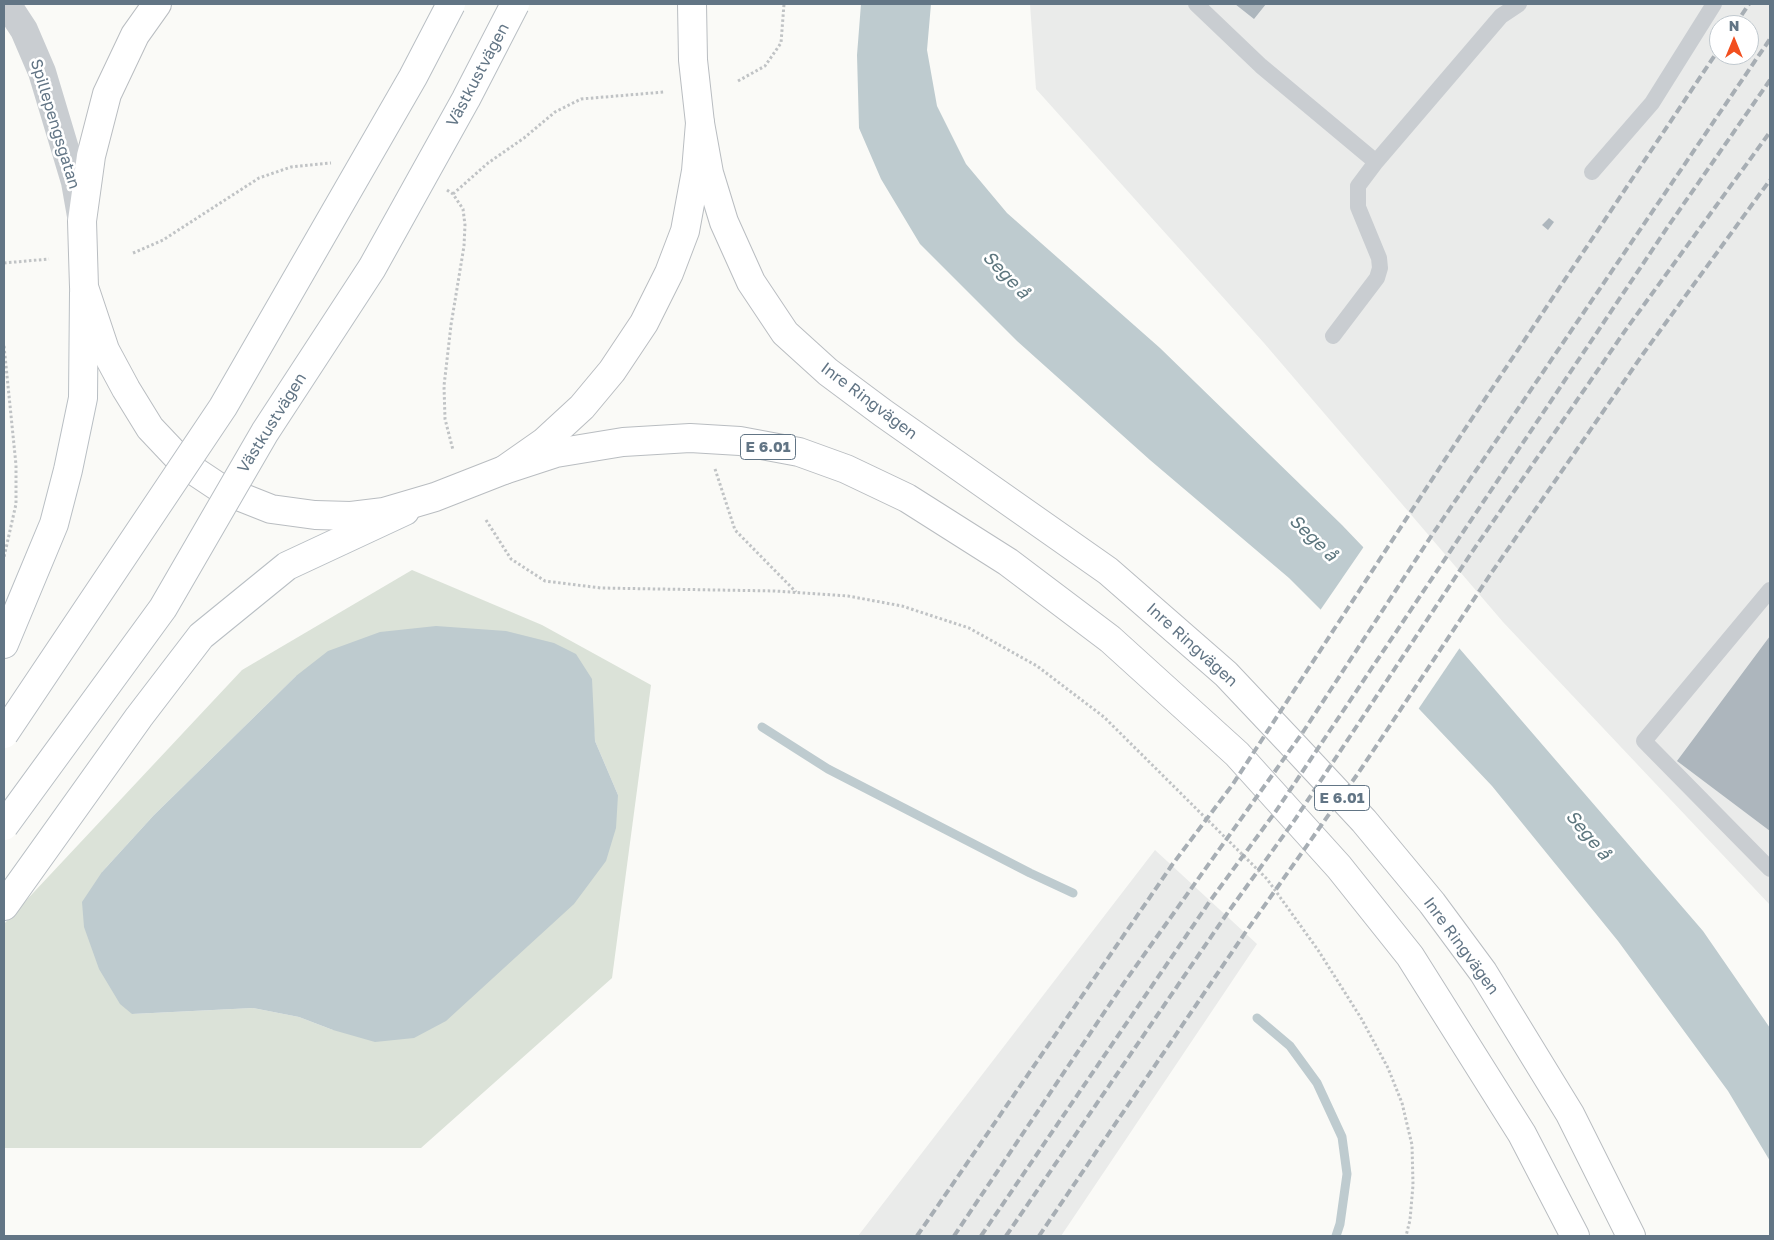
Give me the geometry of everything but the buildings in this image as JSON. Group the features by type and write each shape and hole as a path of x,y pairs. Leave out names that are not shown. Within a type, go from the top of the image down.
{"main road":[{"path":"4,644 54,524 68,470 83,398 84,286 82,221 91,156 107,94 135,35 157,4"},
{"path":"4,734 223,407 413,77 451,4"},
{"name":"Västkustvägen","path":"4,826 163,608 264,432 372,268 466,99 515,4"},
{"path":"672,4 680,19 693,60"},
{"path":"4,906 139,717 201,636 287,566 435,497 504,470 544,442 582,407 612,372 644,323 669,273 685,231 696,171 700,123 693,60 692,4"},
{"name":"Inre Ringvägen","path":"700,123 709,173 724,222 751,282 785,333 828,372 867,401 1108,571 1226,674 1364,822 1432,903 1483,972 1570,1114 1631,1236"},
{"path":"84,286 105,350 150,428 184,464 223,490 271,509 315,515 351,516 384,512 435,497"},
{"name":"E 6.01","path":"504,470 556,453 623,442 690,438 740,441 799,452 846,469 899,494 1008,562 1110,639 1237,754 1339,867 1410,956 1522,1134 1576,1236"}],"street":[{"name":"Spillepengsgatan","path":"7,4 24,30 42,72 75,182 82,221"}],"lane":[{"path":"1196,4 1261,66 1376,162"},
{"path":"1333,336 1377,278 1380,268 1379,258 1361,216 1356,196 1358,186 1376,162 1501,16 1519,4"},
{"path":"1592,172 1652,103 1714,4"},
{"path":"1770,590 1644,741 1770,869"}],"path":[{"path":"738,81 765,66 781,43 784,4"},
{"path":"453,450 444,419 444,386 451,325 464,246 465,225 463,209 453,194 488,163 524,138 555,112 581,99 664,92"},
{"path":"133,253 163,240 259,178 290,167 334,163"},
{"path":"4,263 49,259"},
{"path":"4,346 16,465 16,504 4,557"},
{"path":"690,438 717,471 734,530 796,593"},
{"path":"486,520 511,559 546,581 601,588 848,596 902,606 969,628 1038,666 1104,717 1268,879 1318,950 1361,1018 1388,1068 1402,1103 1412,1145 1413,1185 1410,1220 1406,1236"}],"shaded area":[{"path":"1030,4 1770,4 1770,905 1503,622 1264,343 1036,89"},
{"path":"412,570 542,625 651,685 612,978 421,1148 4,1148 4,924 242,670","holes":["296,676 592,711 595,741 618,795 333,1030 299,1017 253,1008 132,1014 102,872 154,815"]},
{"path":"1155,850 1257,944 1061,1236 858,1236"}],"water":[{"name":"Sege å","path":"861,4 931,4 927,50 937,106 966,164 1007,213 1160,348 1342,525 1453,641 1703,931 1770,1028 1770,1161 1728,1091 1618,941 1492,786 1403,692 1289,578 1150,460 1017,341 920,244 881,179 859,128 857,55"},
{"path":"436,626 506,631 554,643 576,654 592,679 595,741 618,795 616,828 606,861 574,904 446,1021 414,1038 375,1042 333,1030 299,1017 253,1008 132,1014 120,1004 99,969 84,927 82,902 102,872 154,815 296,676 328,651 380,632"}],"pier":[{"path":"1365,545 1461,646 1417,711 1319,612"}],"waterway":[{"path":"762,727 828,769 1030,873 1073,893"},
{"path":"1257,1018 1290,1046 1317,1083 1342,1137 1347,1174 1340,1224 1336,1236"}],"railway":[{"path":"1742,15 1749,4"},
{"path":"954,1236 1126,980 1303,732 1432,535 1770,39"},
{"path":"917,1236 1172,865 1233,784 1463,432 1709,64"},
{"path":"981,1236 1210,901 1276,811 1669,225 1770,80"},
{"path":"1006,1236 1226,915 1294,821 1472,552 1627,328 1770,132"},
{"path":"1039,1236 1245,933 1359,772 1492,572 1643,354 1770,180"}]}
